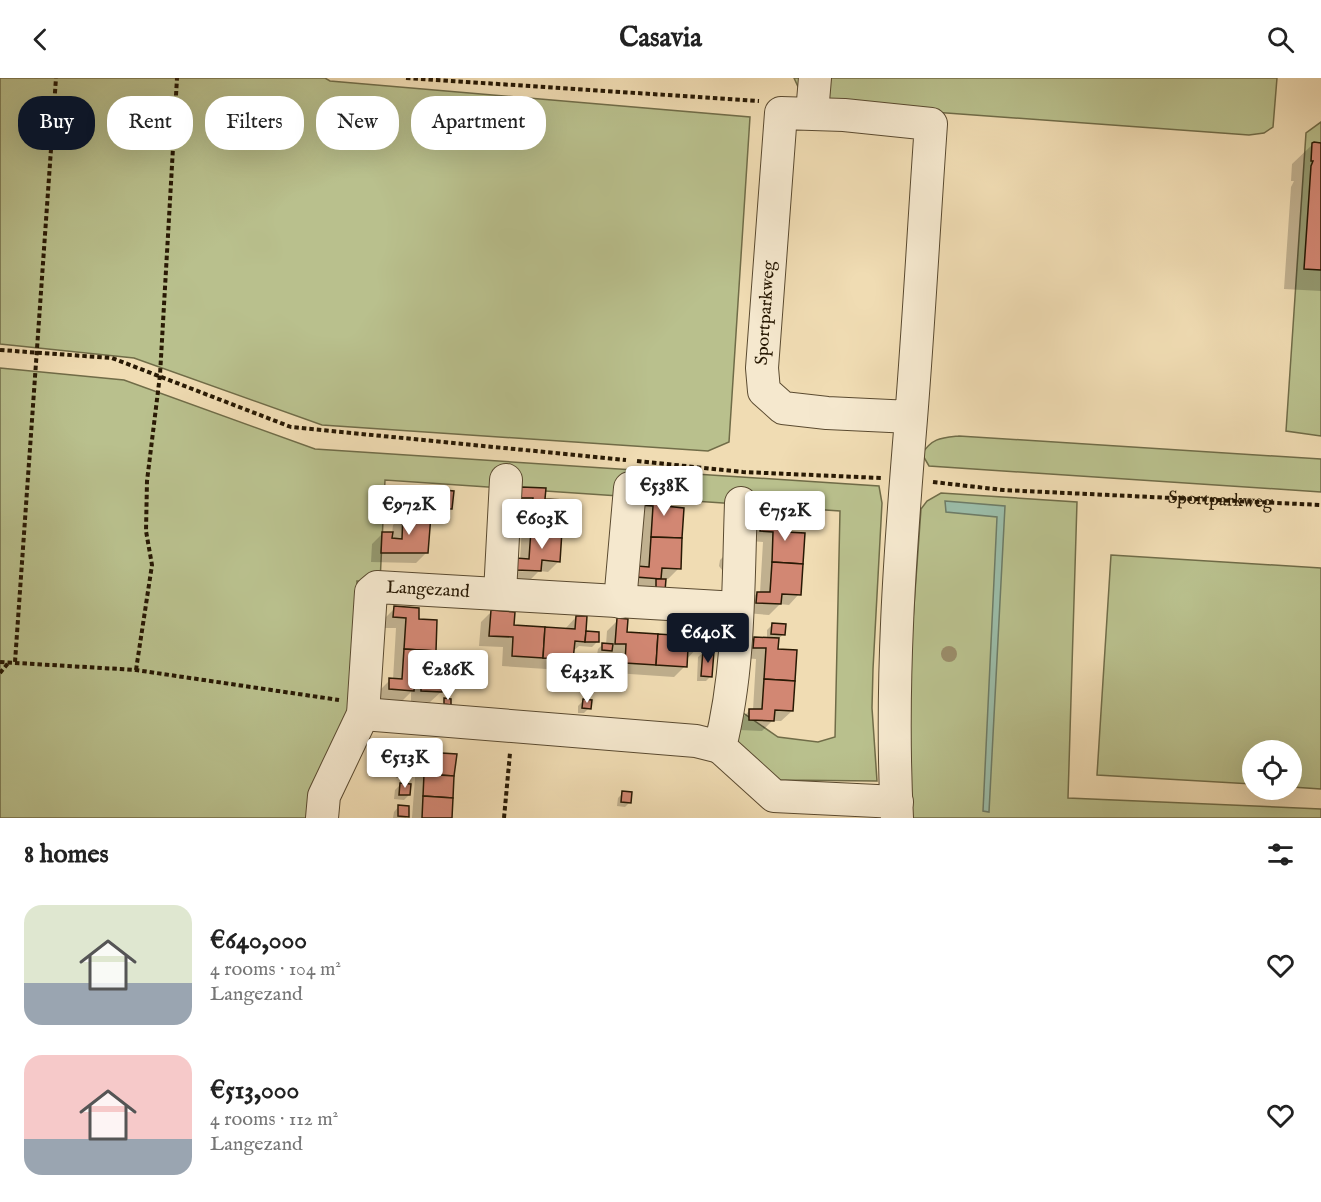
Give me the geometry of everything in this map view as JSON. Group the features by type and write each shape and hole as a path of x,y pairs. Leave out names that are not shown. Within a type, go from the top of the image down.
{"street":[{"path":"813,113 815,78"},
{"path":"363,709 512,728 696,741 720,747 773,807 897,810 895,695 906,480 931,124 813,113 781,113"},
{"name":"Sportparkweg","path":"781,113 762,368 764,391 783,408 827,413 911,417"},
{"path":"500,593 506,480"},
{"path":"620,602 630,488"},
{"path":"720,747 728,714 738,608 741,503"},
{"name":"Langezand","path":"322,818 324,796 363,709 371,592 377,587 738,608"}],"path":[{"path":"0,673 12,662 56,78"},
{"path":"136,670 152,565 146,531 147,481 160,375 177,78"},
{"path":"406,78 748,99 760,101 781,113"},
{"name":"Sportparkweg","path":"0,350 112,358 291,427 743,472 906,480 1003,490 1321,505"},
{"path":"0,662 136,670 363,709"},
{"path":"504,818 512,728"}],"shaded area":[{"path":"0,78 325,78 330,81 505,96 411,96 411,150 546,150 546,100 750,117 729,442 708,451 322,425 134,358 0,344"},
{"path":"794,78 1277,78 1273,127 1264,133 1249,135 824,104 800,91"},
{"path":"1321,122 1321,436 1286,431 1306,133"},
{"path":"0,368 124,380 315,449 879,486 882,503 872,708 877,781 778,780 730,742 743,713 778,737 818,742 835,737 840,511 385,480 380,582 357,581 354,725 308,818 0,818"},
{"path":"959,436 1321,459 1321,492 929,466 922,454 929,445 942,438"},
{"path":"941,493 1077,502 1068,798 1321,809 1321,818 910,818 907,703 921,509 927,501"},
{"path":"945,501 1005,506 989,812 983,811 997,517 946,512"},
{"path":"1111,555 1321,568 1321,789 1302,788 1302,740 1242,740 1242,783 1097,775"}],"building":[{"path":"1312,143 1321,143 1321,270 1304,269 1313,161 1311,161"},
{"path":"521,487 546,488 545,499 564,500 562,531 531,529 533,498 520,498"},
{"path":"431,489 454,491 452,509 430,508"},
{"path":"641,494 666,496 665,506 684,508 682,538 651,537 653,506 640,505"},
{"path":"403,513 431,515 428,553 381,553 382,532 393,532 392,538 402,539"},
{"path":"761,519 786,521 786,532 805,533 803,564 772,562 773,532 760,531"},
{"path":"531,529 562,531 560,562 542,560 541,571 516,570 516,558 529,559"},
{"path":"651,537 682,538 681,569 662,568 661,579 636,577 637,566 649,567"},
{"path":"772,562 803,564 801,595 782,594 781,604 756,603 757,592 770,592"},
{"path":"656,579 666,579 665,591 656,591"},
{"path":"394,606 419,608 419,619 437,620 436,651 404,649 406,618 393,617"},
{"path":"491,610 515,612 514,625 545,627 543,658 512,656 513,637 489,636"},
{"path":"576,616 587,616 585,642 575,641 573,660 543,658 545,627 575,629"},
{"path":"617,618 628,619 627,632 658,634 656,665 625,663 626,644 615,644"},
{"path":"689,623 700,624 699,649 688,648 687,667 656,665 658,634 688,636"},
{"path":"772,623 786,624 785,635 771,634"},
{"path":"586,631 599,632 599,642 585,642"},
{"path":"754,637 779,638 778,649 797,650 795,681 764,679 766,648 753,648"},
{"path":"602,643 613,644 612,651 602,650"},
{"path":"404,649 436,651 433,681 443,682 442,692 421,691 421,680 415,680 414,691 389,689 389,678 402,679"},
{"path":"703,650 714,651 712,677 701,676"},
{"path":"448,651 456,652 455,656 448,655"},
{"path":"764,679 795,681 793,711 775,710 774,721 749,720 749,709 762,709"},
{"path":"444,698 451,699 451,705 444,704"},
{"path":"583,699 592,700 591,709 582,708"},
{"path":"425,752 457,754 454,776 424,774"},
{"path":"401,762 412,762 411,774 400,773"},
{"path":"424,774 454,776 453,798 423,796"},
{"path":"400,783 411,784 410,795 399,795"},
{"path":"622,791 632,792 631,803 621,802"},
{"path":"423,796 453,798 452,818 422,818"},
{"path":"398,805 409,806 409,817 398,816"}]}
